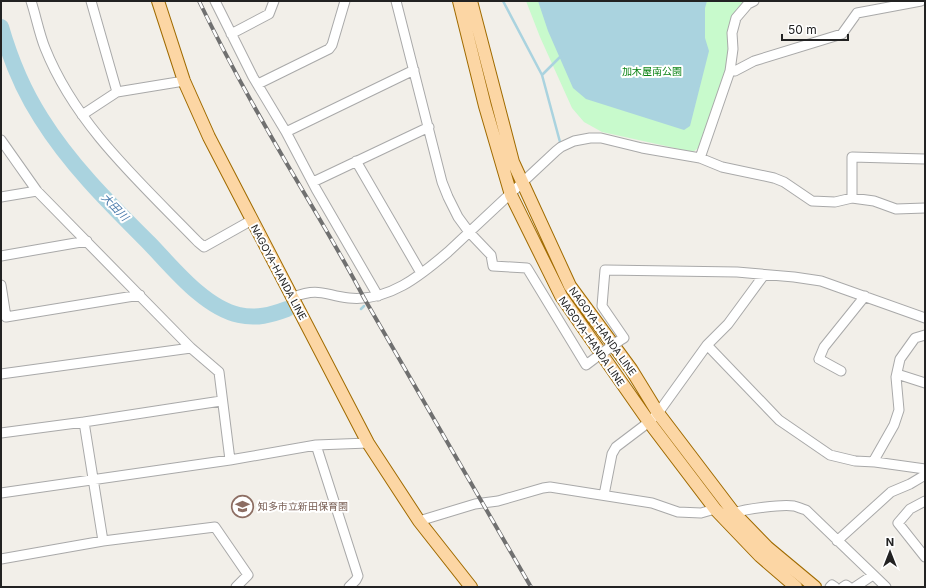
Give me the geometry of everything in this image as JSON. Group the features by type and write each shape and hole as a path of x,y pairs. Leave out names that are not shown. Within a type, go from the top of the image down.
{"main road":[{"name":"NAGOYA-HANDA LINE","path":"158,1 184,81 209,137 368,443 418,522 470,587"},
{"name":"NAGOYA-HANDA LINE","path":"459,1 485,106 511,194 561,296 653,418 714,509 760,556 796,587"},
{"name":"NAGOYA-HANDA LINE","path":"470,1 513,162 570,286 630,369 653,418 734,513 767,547 815,587"}],"street":[{"path":"31,1 45,47 61,81 82,115 105,146 204,247 252,220"},
{"path":"91,1 117,92"},
{"path":"214,1 253,77 286,132 378,296"},
{"path":"231,34 269,14 274,1"},
{"path":"258,84 329,49 332,45 345,1"},
{"path":"396,1 442,182 458,217 469,232 491,255 493,266 527,268 586,365 624,338 602,306 605,270 737,272 821,281 925,318"},
{"path":"700,158 730,70 733,49 732,33 736,18 748,4 754,1"},
{"path":"730,70 735,71 754,61 842,34 857,13 921,1"},
{"path":"286,132 414,70"},
{"path":"82,115 117,92 184,81"},
{"path":"313,182 429,127"},
{"path":"293,298 305,292 326,292 350,298 370,298 395,290 435,263 561,147 581,139 601,138 648,149 700,158 722,167 774,178 784,182 812,201 835,202 852,198 874,201 896,209 925,208"},
{"path":"1,140 37,191 191,348 218,372 230,460"},
{"path":"852,198 852,157 925,159"},
{"path":"356,161 421,273"},
{"path":"1,197 37,191"},
{"path":"1,256 87,241"},
{"path":"604,495 612,454 616,447 653,418 707,345 728,324 764,275"},
{"path":"1,285 6,317 140,295"},
{"path":"841,371 819,359 824,347 865,296"},
{"path":"872,462 894,425 899,410 897,374 900,359 915,338 925,335"},
{"path":"707,345 779,420 830,455 854,461 925,469"},
{"path":"1,374 191,348"},
{"path":"897,374 925,383"},
{"path":"1,433 221,401"},
{"path":"84,422 103,541"},
{"path":"1,493 230,460 316,445 368,443"},
{"path":"316,445 358,576 359,584 349,587"},
{"path":"837,541 890,492 910,484 925,475"},
{"path":"418,522 475,504 498,501 543,488 556,487 652,503 678,512 701,513 714,509"},
{"path":"925,501 910,509 898,523 925,557"},
{"path":"734,513 742,510 785,506 794,506 806,510 886,587"},
{"path":"1,559 103,541 215,527 248,575 236,587"},
{"path":"855,587 873,575"},
{"path":"830,587 832,584 835,587"},
{"path":"843,587 846,585 849,587"}],"green space":[{"name":"加木屋南公園","path":"526,1 746,1 729,27 727,68 701,146 693,152 602,132 584,122 572,108 540,37"}],"water":[{"name":"加木屋南公園","path":"538,1 707,1 705,8 705,38 709,51 690,126 684,130 586,99 573,88 548,31"}],"waterway":[{"path":"503,1 542,75 560,142"},
{"name":"大田川","path":"1,27 23,85 34,107 53,136 78,169 190,286 214,304 226,311 239,315 251,317 263,316 287,309"},
{"path":"542,75 561,56"},
{"path":"361,309 364,306"}],"railway":[{"path":"199,1 264,124 531,587"}],"place":[{"name":"知多市立新田保育園","path":"242,506"}]}
